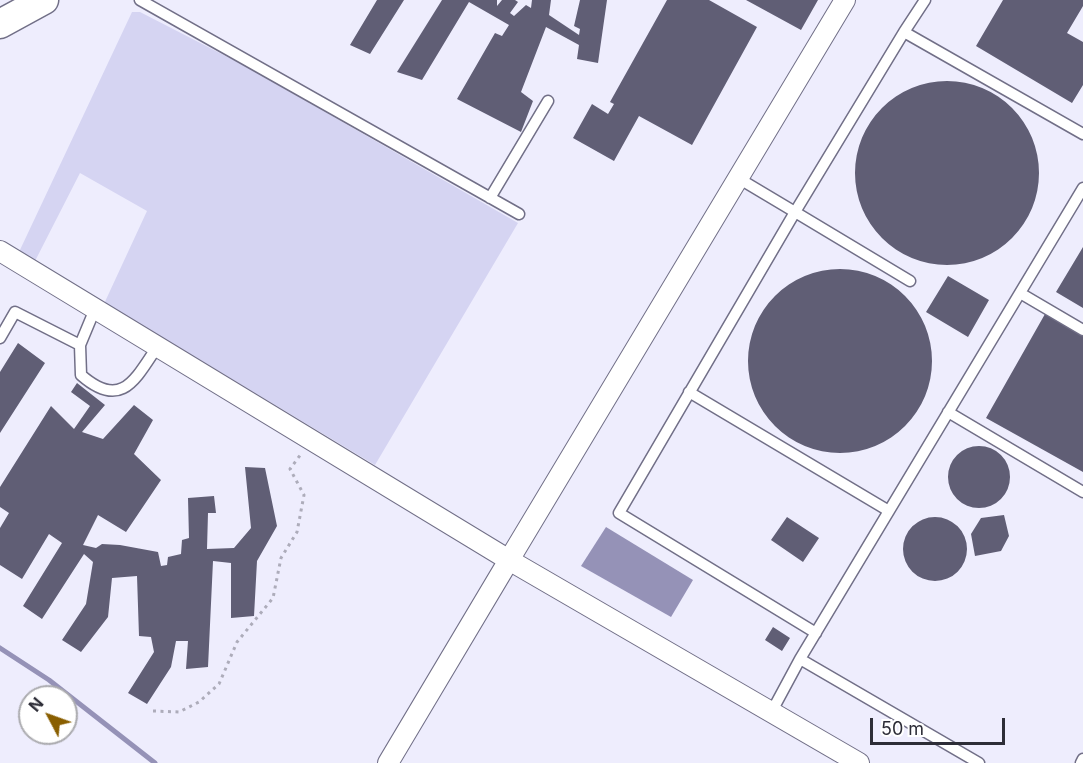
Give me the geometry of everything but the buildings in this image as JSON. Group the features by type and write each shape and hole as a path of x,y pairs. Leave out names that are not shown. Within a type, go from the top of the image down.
{"main road":[{"path":"0,24 44,0"}],"street":[{"path":"388,763 844,0"},
{"path":"0,251 509,560 859,763"}],"lane":[{"path":"140,0 519,214"},
{"path":"816,633 619,513 795,212 925,0"},
{"path":"904,32 1083,134"},
{"path":"490,198 548,101"},
{"path":"738,178 910,281"},
{"path":"772,711 800,659 1083,188"},
{"path":"1020,293 1083,330"},
{"path":"95,309 80,345 81,375 96,388 120,390 134,381 157,347"},
{"path":"0,338 15,312 80,345"},
{"path":"689,392 889,511"},
{"path":"948,412 1083,492"},
{"path":"800,659 979,763"},
{"path":"1081,763 1083,759"}],"path":[{"path":"153,711 179,712 199,702 219,684 237,642 273,597 281,558 297,532 304,495 290,469 310,440"}],"shaded area":[{"path":"132,12 140,12 247,67 518,223 375,465 197,358 103,306 147,211 80,173 34,263 19,252"},
{"path":"606,527 693,580 671,617 581,566"}],"waterway":[{"path":"0,648 49,680 155,763"}]}
